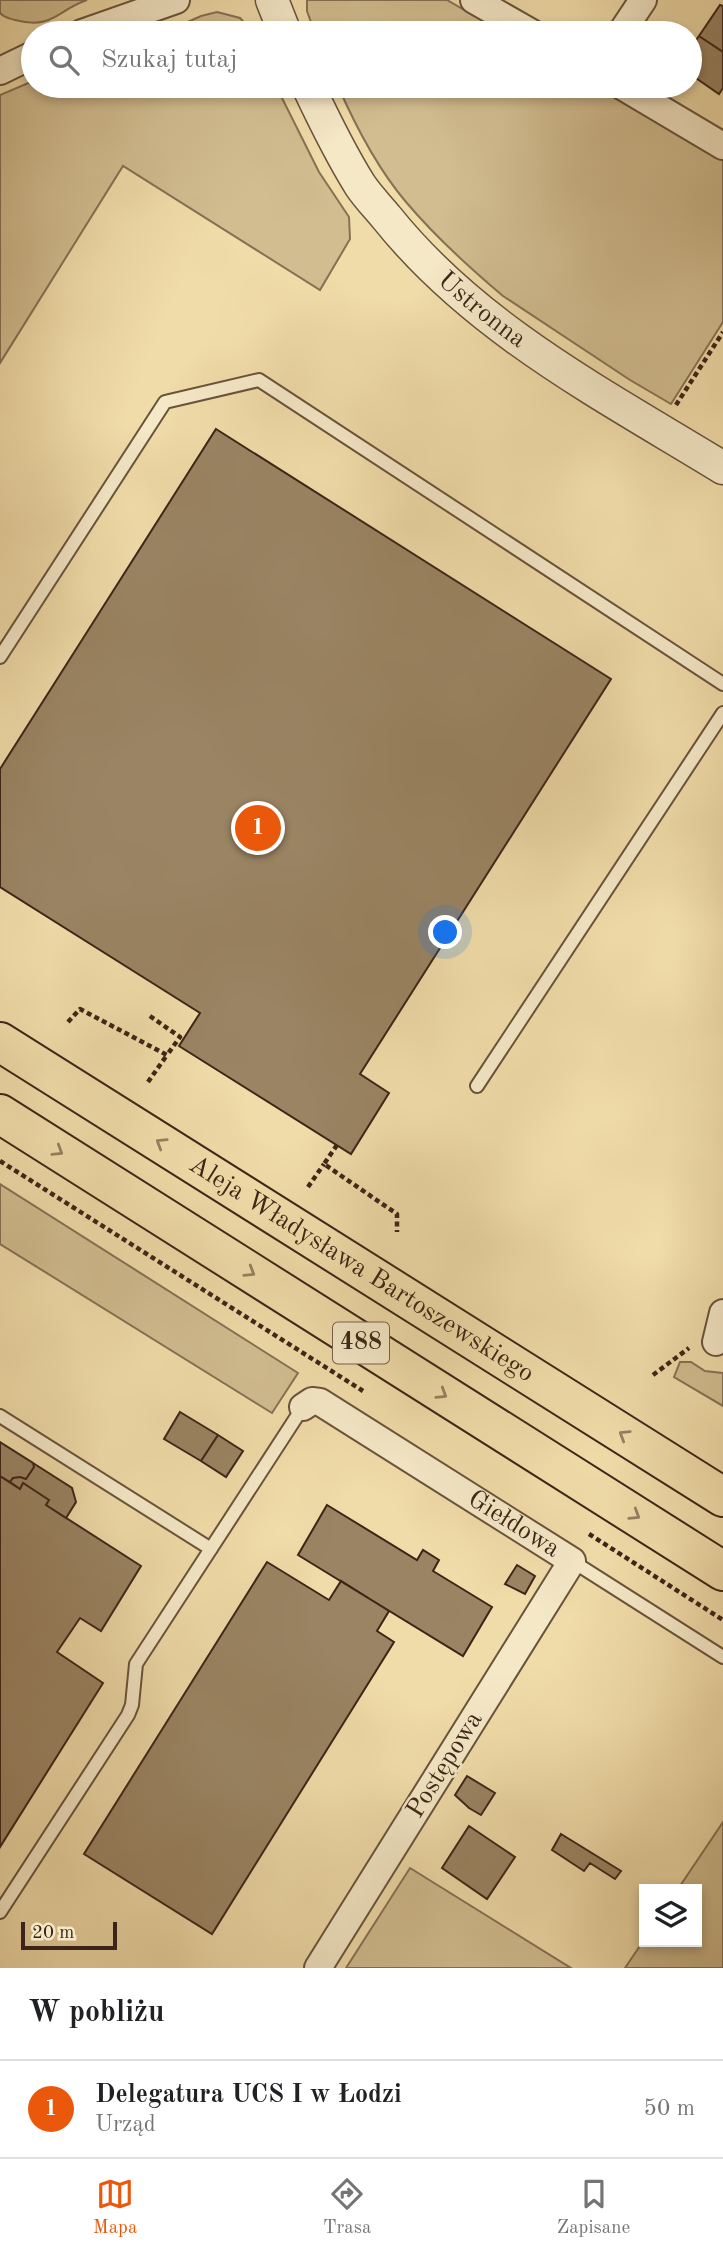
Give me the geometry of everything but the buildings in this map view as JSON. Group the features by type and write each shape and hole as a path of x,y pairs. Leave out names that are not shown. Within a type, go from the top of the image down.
{"main road":[{"name":"Aleja Władysława Bartoszewskiego","path":"0,1042 723,1497"},
{"name":"488","path":"0,1114 723,1571"}],"street":[{"path":"116,21 176,0"},
{"path":"272,0 280,21"},
{"path":"474,0 511,21"},
{"path":"629,21 643,0"},
{"path":"0,71 21,61"},
{"name":"Ustronna","path":"313,98 326,126 361,186 405,241 433,270 499,326 572,375 723,468"},
{"path":"642,98 723,146"},
{"path":"716,1342 723,1312"},
{"name":"Giełdowa","path":"303,1407 312,1401 320,1402 572,1561"},
{"name":"Postępowa","path":"318,1968 572,1561"}],"lane":[{"path":"0,657 165,402 259,380 723,684"},
{"path":"477,1086 723,713"},
{"path":"0,1912 128,1715 132,1705 136,1664 303,1407"},
{"path":"0,1416 211,1549"},
{"name":"Giełdowa","path":"572,1561 723,1657"}],"path":[{"path":"661,430 723,332"},
{"path":"68,1022 80,1009 167,1055"},
{"path":"147,1014 180,1037 148,1082"},
{"path":"308,1186 337,1145"},
{"path":"324,1164 397,1214 397,1232"}],"shaded area":[{"path":"0,0 87,0 47,21 15,20 0,13"},
{"path":"307,0 447,0 483,21 311,21"},
{"path":"217,12 243,21 190,21"},
{"path":"21,86 21,98 282,98 319,172 349,217 350,239 320,290 123,166 0,363 0,95"},
{"path":"344,98 615,98 723,161 723,322 671,404 503,296 417,214 386,175"},
{"path":"0,1184 298,1373 272,1413 0,1244"},
{"path":"680,1362 691,1362 705,1371 723,1373 723,1406 674,1377"},
{"path":"723,1822 723,1968 625,1968 639,1947 702,1947 702,1884 681,1884"},
{"path":"410,1868 571,1968 346,1968"}],"place":[{"name":"Delegatura UCS I w Łodzi","path":"258,828"}]}
